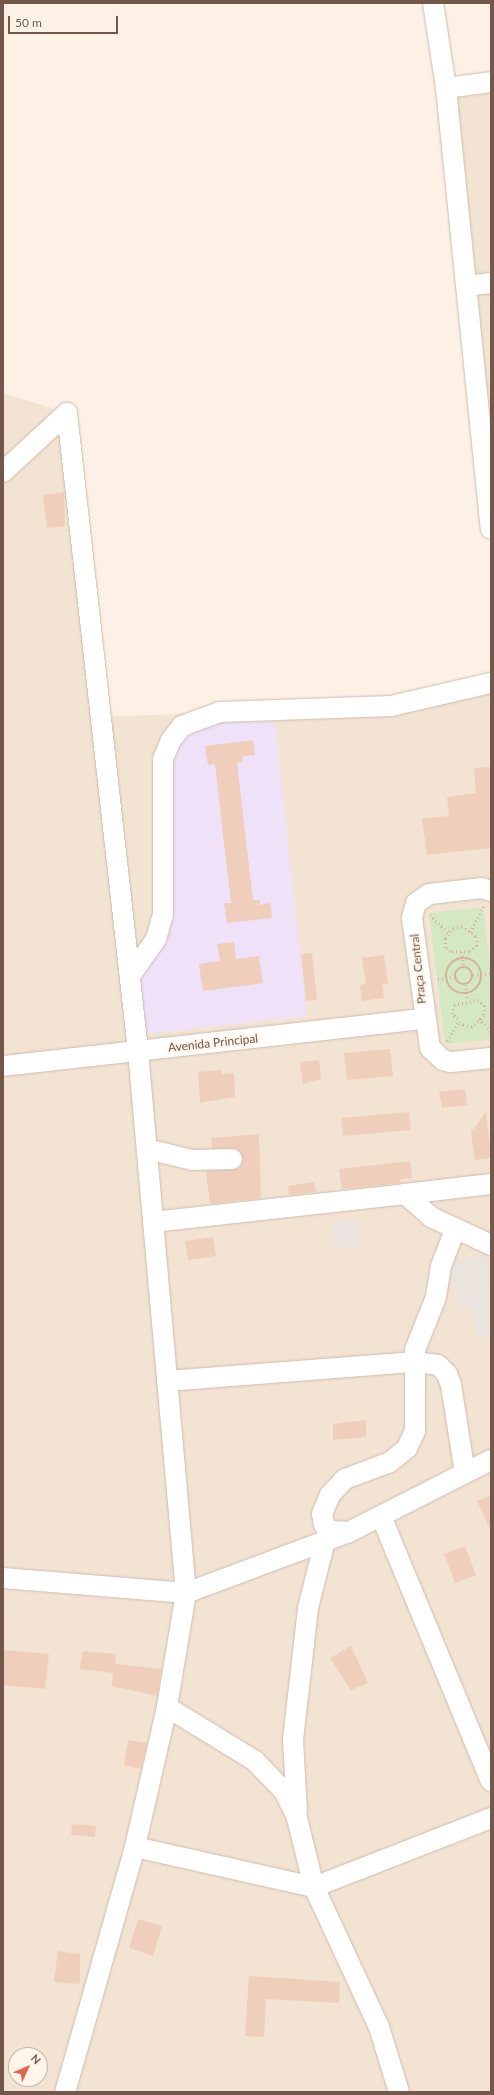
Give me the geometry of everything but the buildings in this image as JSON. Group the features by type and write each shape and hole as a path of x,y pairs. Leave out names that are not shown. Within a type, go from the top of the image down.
{"street":[{"path":"433,3 446,88 489,490 491,529"},
{"path":"446,88 491,82"},
{"path":"466,286 491,283"},
{"path":"3,472 67,413 138,1051 186,1593 167,1707 135,1847 64,2092"},
{"path":"130,976 156,939 163,915 164,759 171,740 182,726 220,712 391,706 491,683"},
{"path":"417,902 429,894 487,892"},
{"name":"Praça Central","path":"417,902 412,918 423,1020 426,1039 436,1056"},
{"name":"Avenida Principal","path":"3,1066 423,1020"},
{"path":"436,1056 451,1062 491,1058"},
{"path":"147,1149 192,1160 232,1159"},
{"path":"153,1222 491,1184"},
{"path":"405,1194 430,1217 455,1230 491,1245"},
{"path":"349,1532 330,1531 324,1525 325,1508 330,1495 346,1479 390,1462 407,1448 416,1424 415,1350 436,1297 441,1266 455,1230"},
{"path":"167,1382 414,1362 438,1365 447,1374 465,1473"},
{"path":"3,1578 186,1593 349,1532 491,1460"},
{"path":"381,1516 491,1781"},
{"path":"325,1541 308,1608 293,1740 297,1818 314,1887 379,2027 399,2092"},
{"path":"167,1707 255,1761 284,1791 297,1818"},
{"path":"135,1847 314,1887 491,1818"}],"path":[{"path":"469,932 487,892"},
{"path":"417,902 450,934"},
{"path":"458,926 469,932 477,937 477,946 462,952 450,952 446,948 445,938 458,926"},
{"path":"462,952 464,967 473,975 491,974"},
{"path":"463,958 474,962 482,975 477,988 467,994 456,992 447,978 452,963 463,958"},
{"path":"464,967 456,971 455,977 466,985"},
{"path":"467,1000 466,985 473,975"},
{"path":"467,1000 483,1003 485,1013 469,1027 452,1014 452,1008 456,1003 467,1000"},
{"path":"479,1019 491,1031"},
{"path":"436,1056 460,1021"}],"shaded area":[{"path":"491,79 491,529 446,88"},
{"path":"3,393 67,413 101,717 391,706 491,683 491,2092 3,2092"},
{"path":"275,722 307,1016 144,1034 136,981 171,916 169,771 182,737 199,728 222,723"},
{"path":"358,1219 360,1246 334,1248 332,1221"},
{"path":"489,1252 491,1335 479,1338 470,1306 460,1308 447,1264"}],"green space":[{"path":"483,907 491,972 491,1039 445,1044 429,913"}]}
